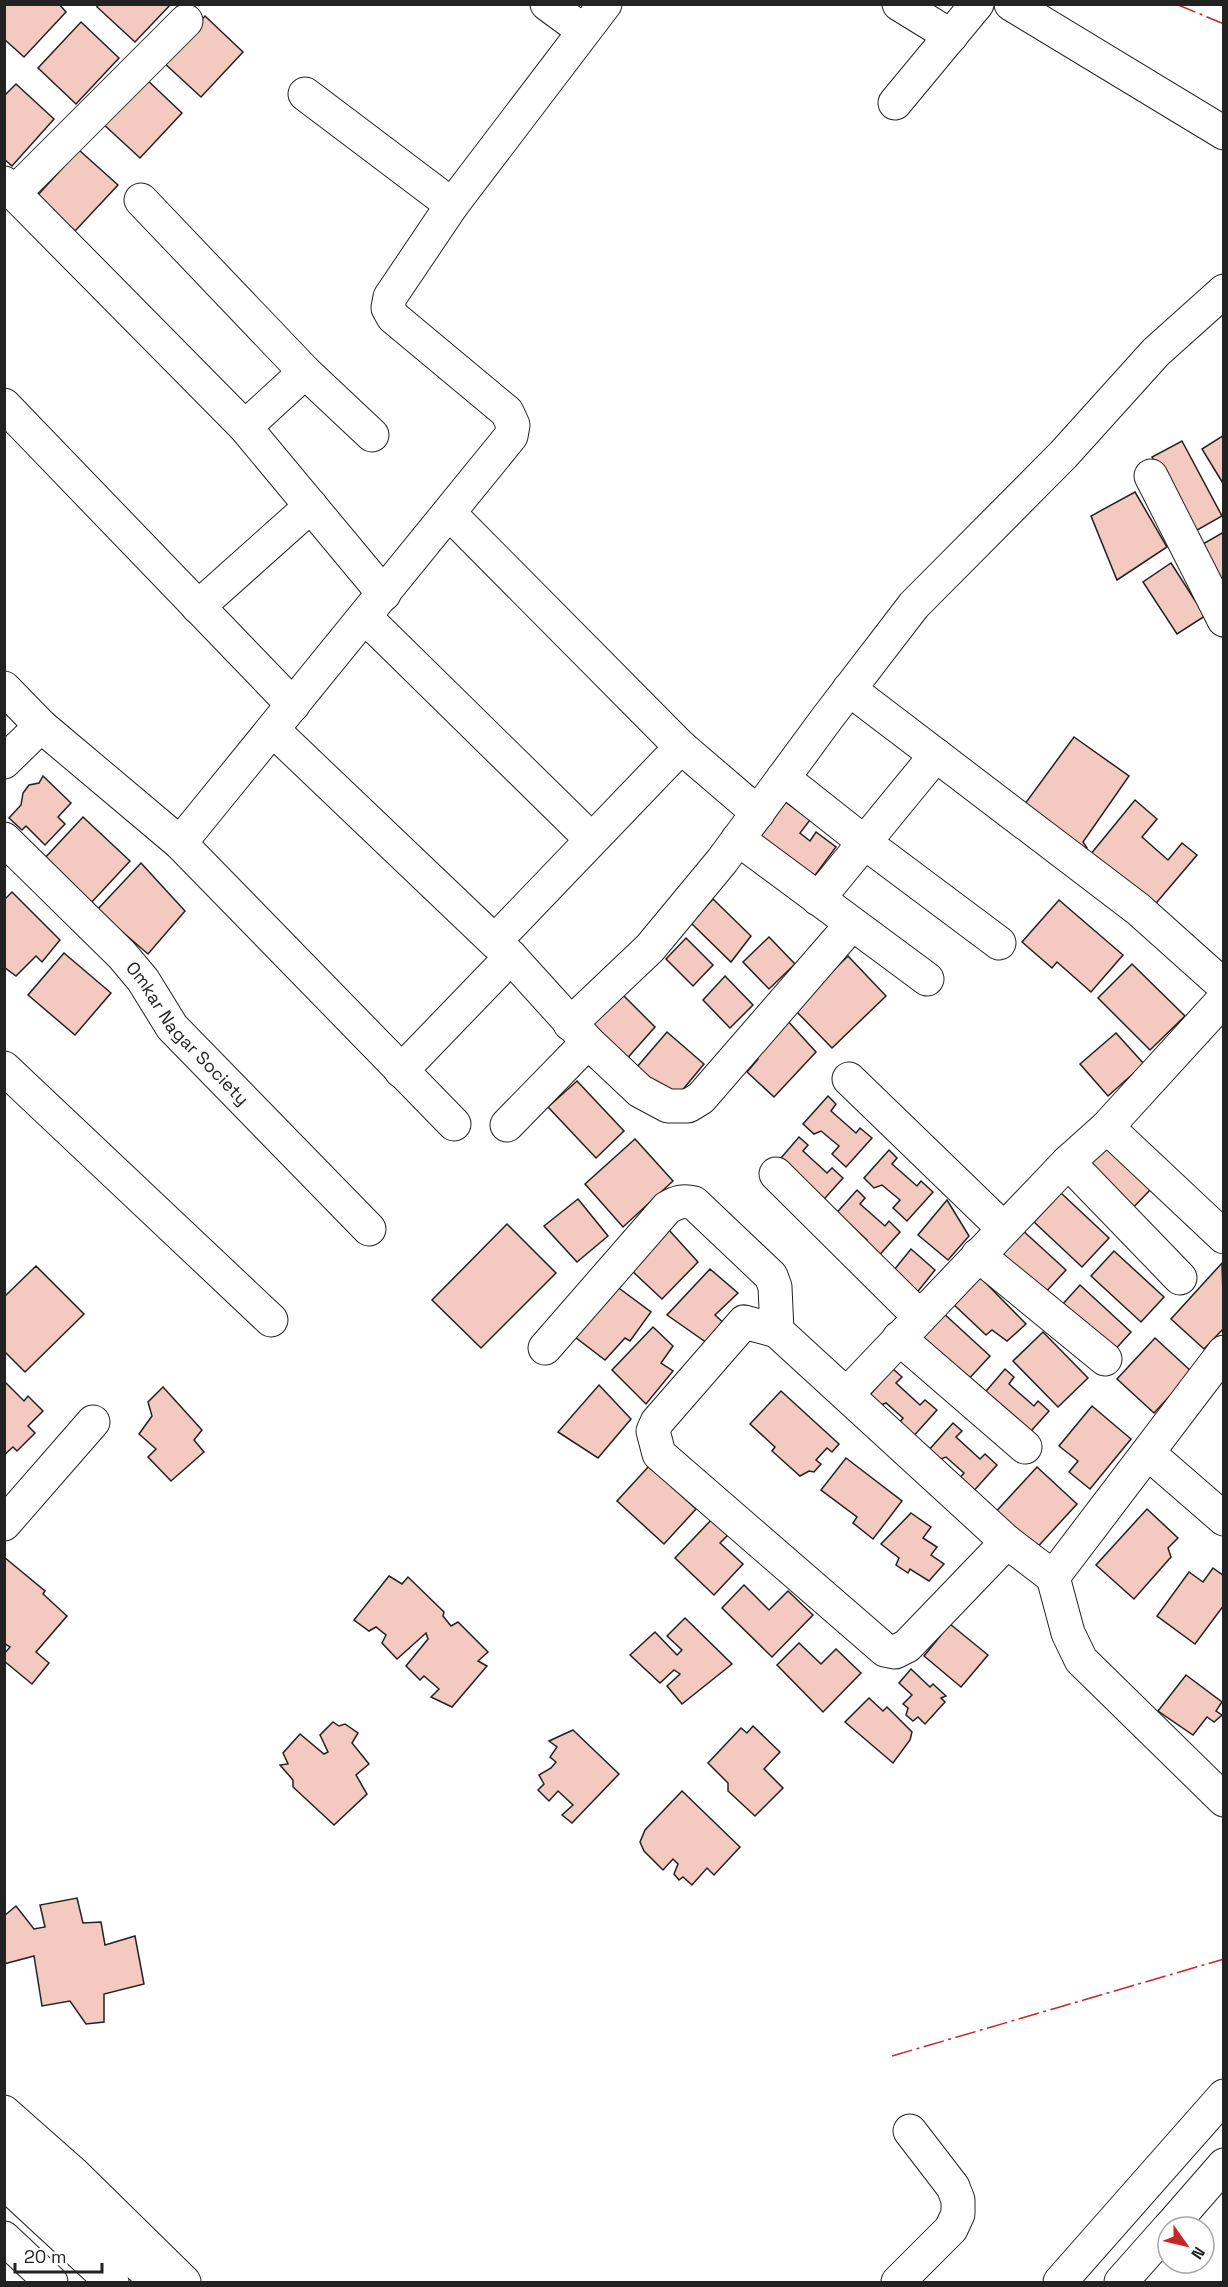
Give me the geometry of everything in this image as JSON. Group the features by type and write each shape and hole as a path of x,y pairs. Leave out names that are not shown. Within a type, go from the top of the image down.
{"street":[{"path":"547,4 584,32"},
{"path":"180,843 450,514 511,436 513,425 507,412 393,317 387,308 390,297 452,205 605,4"},
{"path":"899,4 951,36"},
{"path":"896,103 977,4"},
{"path":"1011,4 1224,133"},
{"path":"186,21 9,188 245,427 311,506 375,605 591,839"},
{"path":"305,94 452,205"},
{"path":"141,200 304,372 372,435"},
{"path":"507,1125 738,839 914,605 1062,455 1156,352 1224,291"},
{"path":"245,427 304,372"},
{"path":"4,405 198,606 283,718 503,949 579,1033 640,1091 668,1106 688,1106 701,1098 852,924"},
{"path":"1151,476 1223,617"},
{"path":"198,606 311,506"},
{"path":"450,514 681,747 758,813"},
{"path":"4,688 41,726 180,843 454,1124"},
{"path":"849,689 1138,909 1224,986"},
{"path":"4,762 41,726"},
{"path":"401,1071 591,839 681,747"},
{"path":"818,899 936,755"},
{"path":"783,778 999,943"},
{"name":"Omkar Nagar Society","path":"4,839 122,955 143,980 164,1018 172,1027 369,1230"},
{"path":"738,839 927,979"},
{"path":"847,1394 1068,1162 1107,1127 1224,999"},
{"path":"4,1068 271,1320"},
{"path":"849,1079 1004,1229"},
{"path":"1107,1127 1224,1237"},
{"path":"1068,1162 1180,1278"},
{"path":"776,1174 909,1327 1025,1447"},
{"path":"545,1348 668,1208 677,1202 686,1201 694,1203 771,1276 775,1287 777,1331"},
{"path":"978,1255 1105,1359"},
{"path":"1007,1542 907,1646 895,1652 885,1650 659,1454 653,1431 657,1422 744,1322 777,1331 1007,1542 1053,1577 1068,1633 1081,1660 1224,1800"},
{"path":"1053,1577 1224,1352"},
{"path":"4,1524 93,1422"},
{"path":"1148,1453 1224,1520"},
{"path":"1060,2283 1224,2096"},
{"path":"4,2112 73,2173 184,2283"},
{"path":"898,2283 951,2229 958,2214 958,2200 953,2187 910,2130"},
{"path":"4,2145 158,2283"},
{"path":"1180,2215 1224,2165"},
{"path":"4,2182 112,2283"},
{"path":"4,2238 51,2283"},
{"path":"1121,2283 1156,2243"}],"building":[{"path":"4,4 59,4 66,12 24,57 4,39"},
{"path":"99,4 171,4 135,42 97,7"},
{"path":"205,16 243,52 201,97 163,62"},
{"path":"81,22 119,58 76,104 38,68"},
{"path":"144,77 182,113 140,158 101,122"},
{"path":"16,84 54,119 12,166 4,159 4,96"},
{"path":"79,150 118,185 75,231 37,196"},
{"path":"1224,435 1224,485 1202,449"},
{"path":"1182,441 1222,516 1192,533 1152,457"},
{"path":"1135,492 1167,547 1117,580 1091,516"},
{"path":"1224,532 1224,584 1201,545"},
{"path":"1171,563 1205,616 1177,634 1143,582"},
{"path":"1074,737 1129,776 1083,842 1087,848 1080,858 1019,812"},
{"path":"43,776 71,803 58,817 65,824 45,845 26,826 22,830 9,818 21,805 23,793 29,785 39,783"},
{"path":"1135,800 1157,819 1142,837 1168,860 1182,843 1197,855 1152,908 1090,855"},
{"path":"784,801 810,820 800,833 810,841 816,832 836,847 810,882 754,840"},
{"path":"83,817 130,861 90,904 43,860"},
{"path":"141,863 185,911 148,954 97,910"},
{"path":"12,892 60,940 42,962 36,956 16,976 4,967 4,900"},
{"path":"713,899 751,936 731,962 691,923"},
{"path":"1059,900 1123,955 1091,992 1057,962 1052,968 1022,942"},
{"path":"769,937 795,964 769,989 743,962"},
{"path":"686,938 713,965 693,986 666,959"},
{"path":"64,953 111,993 75,1035 28,995"},
{"path":"848,956 886,996 832,1048 794,1009"},
{"path":"1132,964 1185,1016 1150,1050 1098,998"},
{"path":"725,976 753,1005 730,1028 703,1000"},
{"path":"618,990 655,1027 623,1063 587,1023"},
{"path":"786,1019 816,1052 774,1097 747,1072 758,1059 754,1055"},
{"path":"667,1032 704,1064 675,1099 637,1067"},
{"path":"1116,1033 1144,1064 1108,1096 1080,1064"},
{"path":"577,1081 624,1131 596,1158 548,1107"},
{"path":"828,1096 836,1104 831,1111 856,1133 860,1128 872,1138 846,1167 832,1154 839,1146 821,1131 814,1134 803,1124"},
{"path":"799,1137 808,1145 803,1151 827,1173 832,1168 843,1178 817,1207 775,1165"},
{"path":"635,1139 673,1181 623,1227 585,1184"},
{"path":"1107,1144 1152,1188 1129,1212 1084,1167"},
{"path":"889,1150 897,1158 892,1164 917,1186 921,1181 933,1192 907,1221 893,1208 900,1200 882,1185 874,1188 864,1178"},
{"path":"857,1190 865,1198 860,1204 885,1226 889,1221 900,1232 875,1260 860,1248 867,1240 850,1224 842,1227 832,1218"},
{"path":"1061,1193 1109,1238 1082,1267 1034,1222"},
{"path":"578,1199 608,1236 577,1262 544,1226"},
{"path":"947,1200 969,1236 948,1260 918,1235"},
{"path":"507,1224 556,1273 481,1348 432,1300"},
{"path":"1020,1228 1066,1270 1043,1295 997,1254"},
{"path":"668,1229 698,1262 662,1299 631,1270"},
{"path":"911,1249 935,1270 915,1295 890,1275"},
{"path":"1114,1251 1164,1297 1141,1322 1091,1276"},
{"path":"1222,1263 1224,1328 1204,1349 1171,1319"},
{"path":"36,1266 84,1314 25,1372 4,1351 4,1297"},
{"path":"710,1269 738,1293 715,1315 728,1327 710,1345 667,1315"},
{"path":"977,1274 1026,1324 1007,1341 992,1330 986,1335 950,1301"},
{"path":"612,1283 651,1312 630,1341 625,1338 605,1360 575,1337"},
{"path":"1080,1285 1131,1332 1112,1353 1061,1306"},
{"path":"941,1311 990,1356 965,1383 917,1338"},
{"path":"653,1327 673,1346 661,1363 673,1371 646,1404 612,1370"},
{"path":"1043,1332 1088,1378 1058,1407 1013,1361"},
{"path":"1155,1338 1192,1372 1154,1413 1117,1379"},
{"path":"893,1369 902,1377 896,1383 920,1405 925,1400 937,1410 911,1439 897,1426 903,1418 886,1403 879,1406 868,1397"},
{"path":"1005,1369 1014,1377 1009,1384 1034,1406 1038,1401 1049,1411 1023,1440 981,1397"},
{"path":"4,1381 24,1401 28,1396 43,1411 28,1426 35,1433 17,1451 13,1447 4,1455"},
{"path":"599,1385 631,1419 598,1458 558,1432"},
{"path":"163,1387 202,1430 194,1440 204,1452 171,1481 148,1457 156,1449 139,1434 152,1416 148,1402"},
{"path":"781,1391 839,1444 832,1452 827,1448 816,1460 821,1464 814,1472 809,1471 800,1476 772,1451 775,1447 750,1424"},
{"path":"1092,1406 1131,1439 1090,1489 1069,1472 1078,1461 1059,1446"},
{"path":"953,1423 962,1431 956,1437 980,1459 985,1454 997,1465 971,1494 957,1481 964,1473 946,1457 938,1460 928,1451"},
{"path":"846,1458 902,1501 873,1539 853,1523 857,1517 821,1490"},
{"path":"649,1466 696,1509 664,1544 617,1501"},
{"path":"1037,1467 1077,1504 1032,1553 992,1516"},
{"path":"1147,1509 1178,1538 1168,1548 1171,1557 1134,1599 1096,1565"},
{"path":"911,1513 931,1527 923,1538 937,1547 931,1555 944,1564 929,1581 910,1569 908,1573 896,1565 899,1558 881,1544"},
{"path":"712,1519 728,1535 720,1543 743,1564 714,1595 675,1558"},
{"path":"4,1557 45,1591 43,1594 67,1616 36,1652 49,1663 32,1684 4,1661 4,1654 10,1647 4,1643"},
{"path":"1213,1568 1224,1576 1224,1605 1195,1644 1157,1616 1189,1572 1203,1582"},
{"path":"389,1576 402,1584 408,1577 444,1612 443,1616 451,1626 458,1622 488,1652 478,1661 487,1666 452,1707 431,1697 439,1689 424,1676 420,1680 406,1666 428,1639 426,1633 397,1659 382,1643 386,1635 376,1627 369,1631 354,1620"},
{"path":"744,1585 769,1610 788,1591 813,1615 772,1657 722,1608"},
{"path":"685,1618 732,1664 682,1704 667,1686 680,1674 674,1670 660,1683 630,1655 655,1632 677,1655 682,1650 667,1636"},
{"path":"950,1624 988,1655 961,1687 924,1656"},
{"path":"799,1643 821,1664 836,1649 861,1673 823,1712 777,1665"},
{"path":"911,1669 930,1687 933,1684 946,1696 941,1698 945,1702 925,1724 918,1717 913,1721 906,1715 908,1708 903,1704 912,1695 899,1683"},
{"path":"1186,1675 1222,1702 1216,1711 1222,1715 1214,1722 1207,1717 1193,1735 1158,1711"},
{"path":"869,1698 883,1711 887,1707 912,1732 910,1740 893,1763 845,1722"},
{"path":"333,1722 339,1726 345,1724 358,1733 352,1743 369,1764 356,1775 367,1794 334,1825 293,1787 293,1780 280,1765 288,1764 283,1753 300,1734 324,1754 328,1752 320,1735"},
{"path":"753,1726 780,1752 764,1769 783,1788 755,1816 728,1791 728,1783 708,1763 741,1728 747,1733"},
{"path":"573,1730 619,1774 572,1823 562,1815 573,1805 558,1791 549,1801 538,1790 544,1784 539,1775 556,1762 550,1757 557,1747 549,1741"},
{"path":"682,1791 740,1847 714,1875 707,1868 692,1885 683,1877 679,1880 674,1874 678,1864 673,1859 663,1870 644,1851 640,1842 645,1830"},
{"path":"77,1898 83,1923 101,1922 105,1945 135,1936 144,1984 104,1994 104,2022 86,2024 70,2001 42,2006 34,1956 4,1964 4,1916 16,1906 34,1929 45,1927 40,1905"}],"power":[{"path":"1176,4 1224,24"},
{"path":"892,2056 1224,1959"}]}
